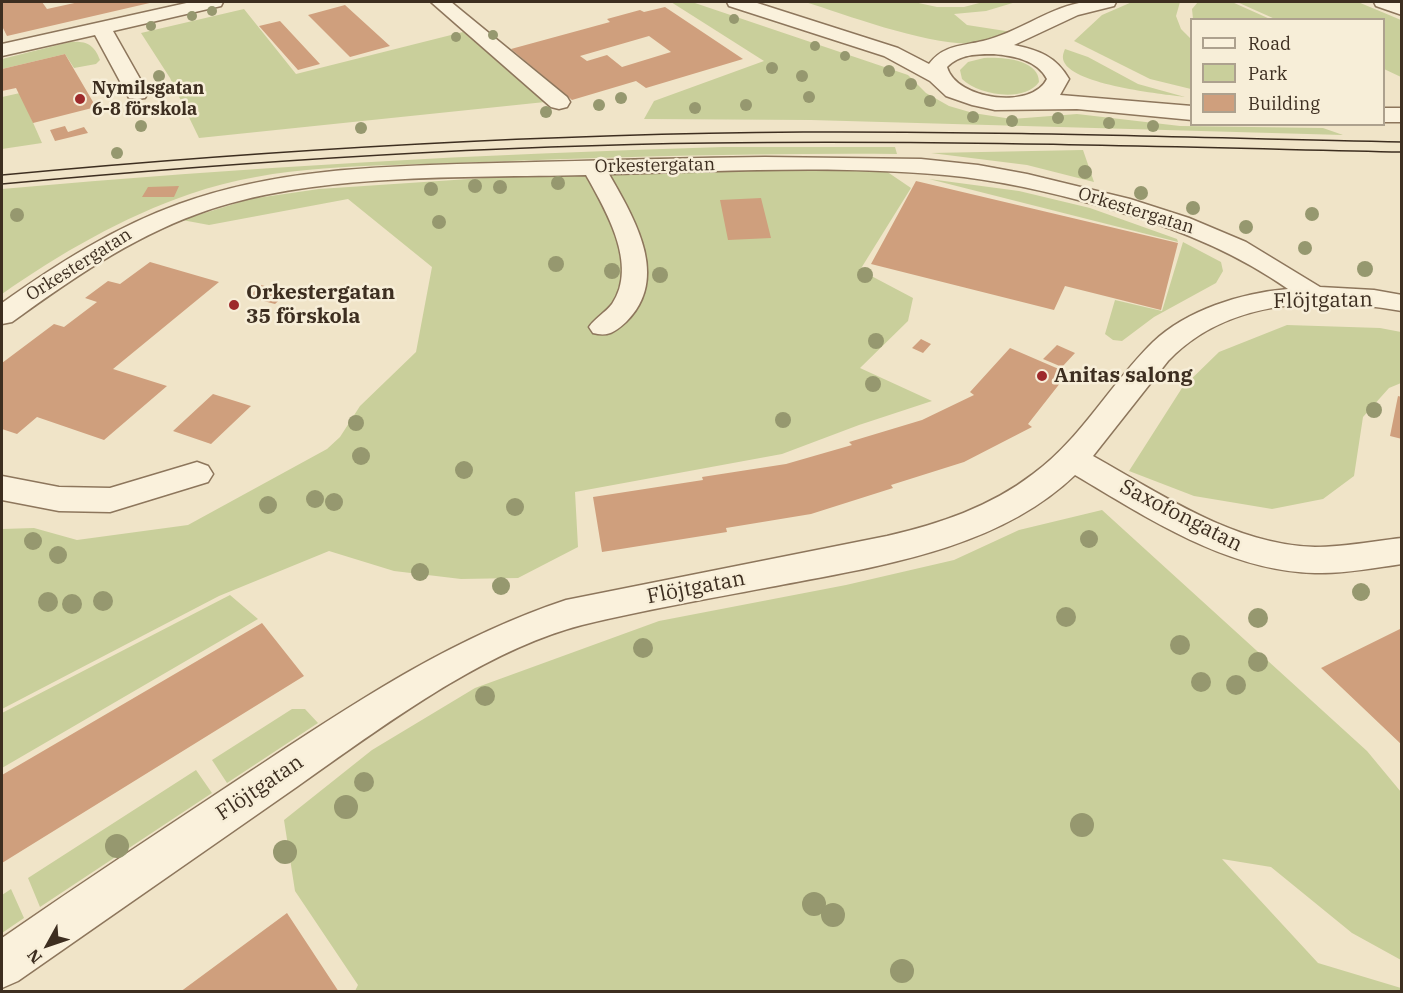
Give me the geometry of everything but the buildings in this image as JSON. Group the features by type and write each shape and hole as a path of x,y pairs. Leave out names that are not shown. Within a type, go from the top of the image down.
{"street":[{"path":"2,50 214,2"},
{"path":"440,2 559,102"},
{"path":"736,2 891,52 938,76 945,86 969,98 1000,104 1077,102 1190,113"},
{"path":"784,2 909,39"},
{"path":"1383,2 1401,9"},
{"path":"938,76 937,67 943,59 955,53 1015,39 1075,10 1100,5"},
{"path":"1031,102 1055,90 1058,85 1055,55 1100,5"},
{"path":"101,27 137,93"},
{"path":"931,45 1055,55 1079,82 1150,98 1190,102"},
{"path":"1385,115 1401,115"},
{"name":"Orkestergatan","path":"2,316 67,269 112,241 165,216 238,194 276,186 333,180 594,168 866,164 951,169 1010,177 1122,203 1245,250 1287,275 1316,297"},
{"path":"594,168 624,224 634,257 633,286 624,307 603,327"},
{"name":"Flöjtgatan","path":"2,964 349,728 450,666 511,636 568,615 675,590 813,566 920,541 980,521 1029,496 1052,479 1074,459 1170,342 1202,322 1231,309 1256,302 1316,297 1360,298 1401,303"},
{"name":"Saxofongatan","path":"1074,459 1185,522 1252,551 1314,560 1401,551"},
{"path":"2,488 59,500 110,500 197,474"}],"green space":[{"path":"671,2 692,2 908,75 926,93 949,106 973,113 1012,119 1077,114 1180,126 1323,128 1343,135 811,120 644,119 654,101 764,61"},
{"path":"805,2 914,2 937,7 964,7 983,2 1016,2 986,11 954,14 967,25 1012,32 986,42 967,43 945,42 896,31"},
{"path":"1132,2 1180,2 1176,16 1181,29 1190,38 1190,89 1150,79 1074,41 1102,15"},
{"path":"1198,2 1232,2 1268,18 1193,18 1192,9"},
{"path":"1237,2 1358,2 1401,20 1401,77 1385,69 1385,18 1273,18"},
{"path":"244,9 296,74 463,32 545,102 199,138 170,78 141,33"},
{"path":"70,42 89,45 95,50 100,60 96,64 74,68 65,54 2,69 2,59"},
{"path":"1065,49 1088,57 1138,84 1185,97 1120,87 1084,77 1071,70 1064,62"},
{"path":"984,58 1009,59 1026,64 1033,68 1039,82 1032,89 1023,93 1012,94 989,93 969,85 962,79 960,70 968,62"},
{"path":"20,93 42,143 2,149 2,97"},
{"path":"723,147 895,147 897,154 679,156 393,165 324,168 256,177 190,194 116,225 69,251 2,294 2,189 362,162"},
{"path":"1083,150 1094,182 1027,165 931,153"},
{"path":"793,168 883,169 911,188 860,270 913,298 908,321 860,368 932,401 782,454 575,492 578,547 518,578 461,579 394,571 329,551 219,596 2,709 2,529 34,528 77,540 188,525 327,449 340,437 360,406 416,352 432,267 348,199 209,225 182,220 250,199 319,189 499,177"},
{"path":"929,179 1019,191 1090,208 1177,239 1178,242"},
{"path":"1183,242 1221,262 1223,271 1216,283 1154,317 1122,341 1113,340 1105,334 1115,300 1162,311"},
{"path":"1287,325 1380,328 1401,332 1401,383 1389,388 1363,417 1354,476 1323,499 1272,509 1194,496 1129,471 1182,388 1219,352"},
{"path":"1102,510 1367,751 1401,792 1401,960 1352,933 1271,867 1222,859 1318,963 1401,988 1401,991 355,991 358,985 295,891 284,820 372,750 475,688 659,621 846,585 954,560 1019,530"},
{"path":"230,595 258,619 2,768 2,713"},
{"path":"292,709 305,709 318,723 227,783 212,760"},
{"path":"196,770 212,793 40,907 28,878"},
{"path":"11,889 24,918 2,933 2,895"}],"tram line":[{"path":"2,175 302,151 503,140 703,133 953,133 1402,142"},
{"path":"2,184 357,156 623,145 798,142 971,143 1402,152"}],"place":[{"name":"Nymilsgatan 6-8 förskola","path":"80,99"},
{"name":"Orkestergatan 35 förskola","path":"234,305"},
{"name":"Anitas salong","path":"1042,376"}]}
